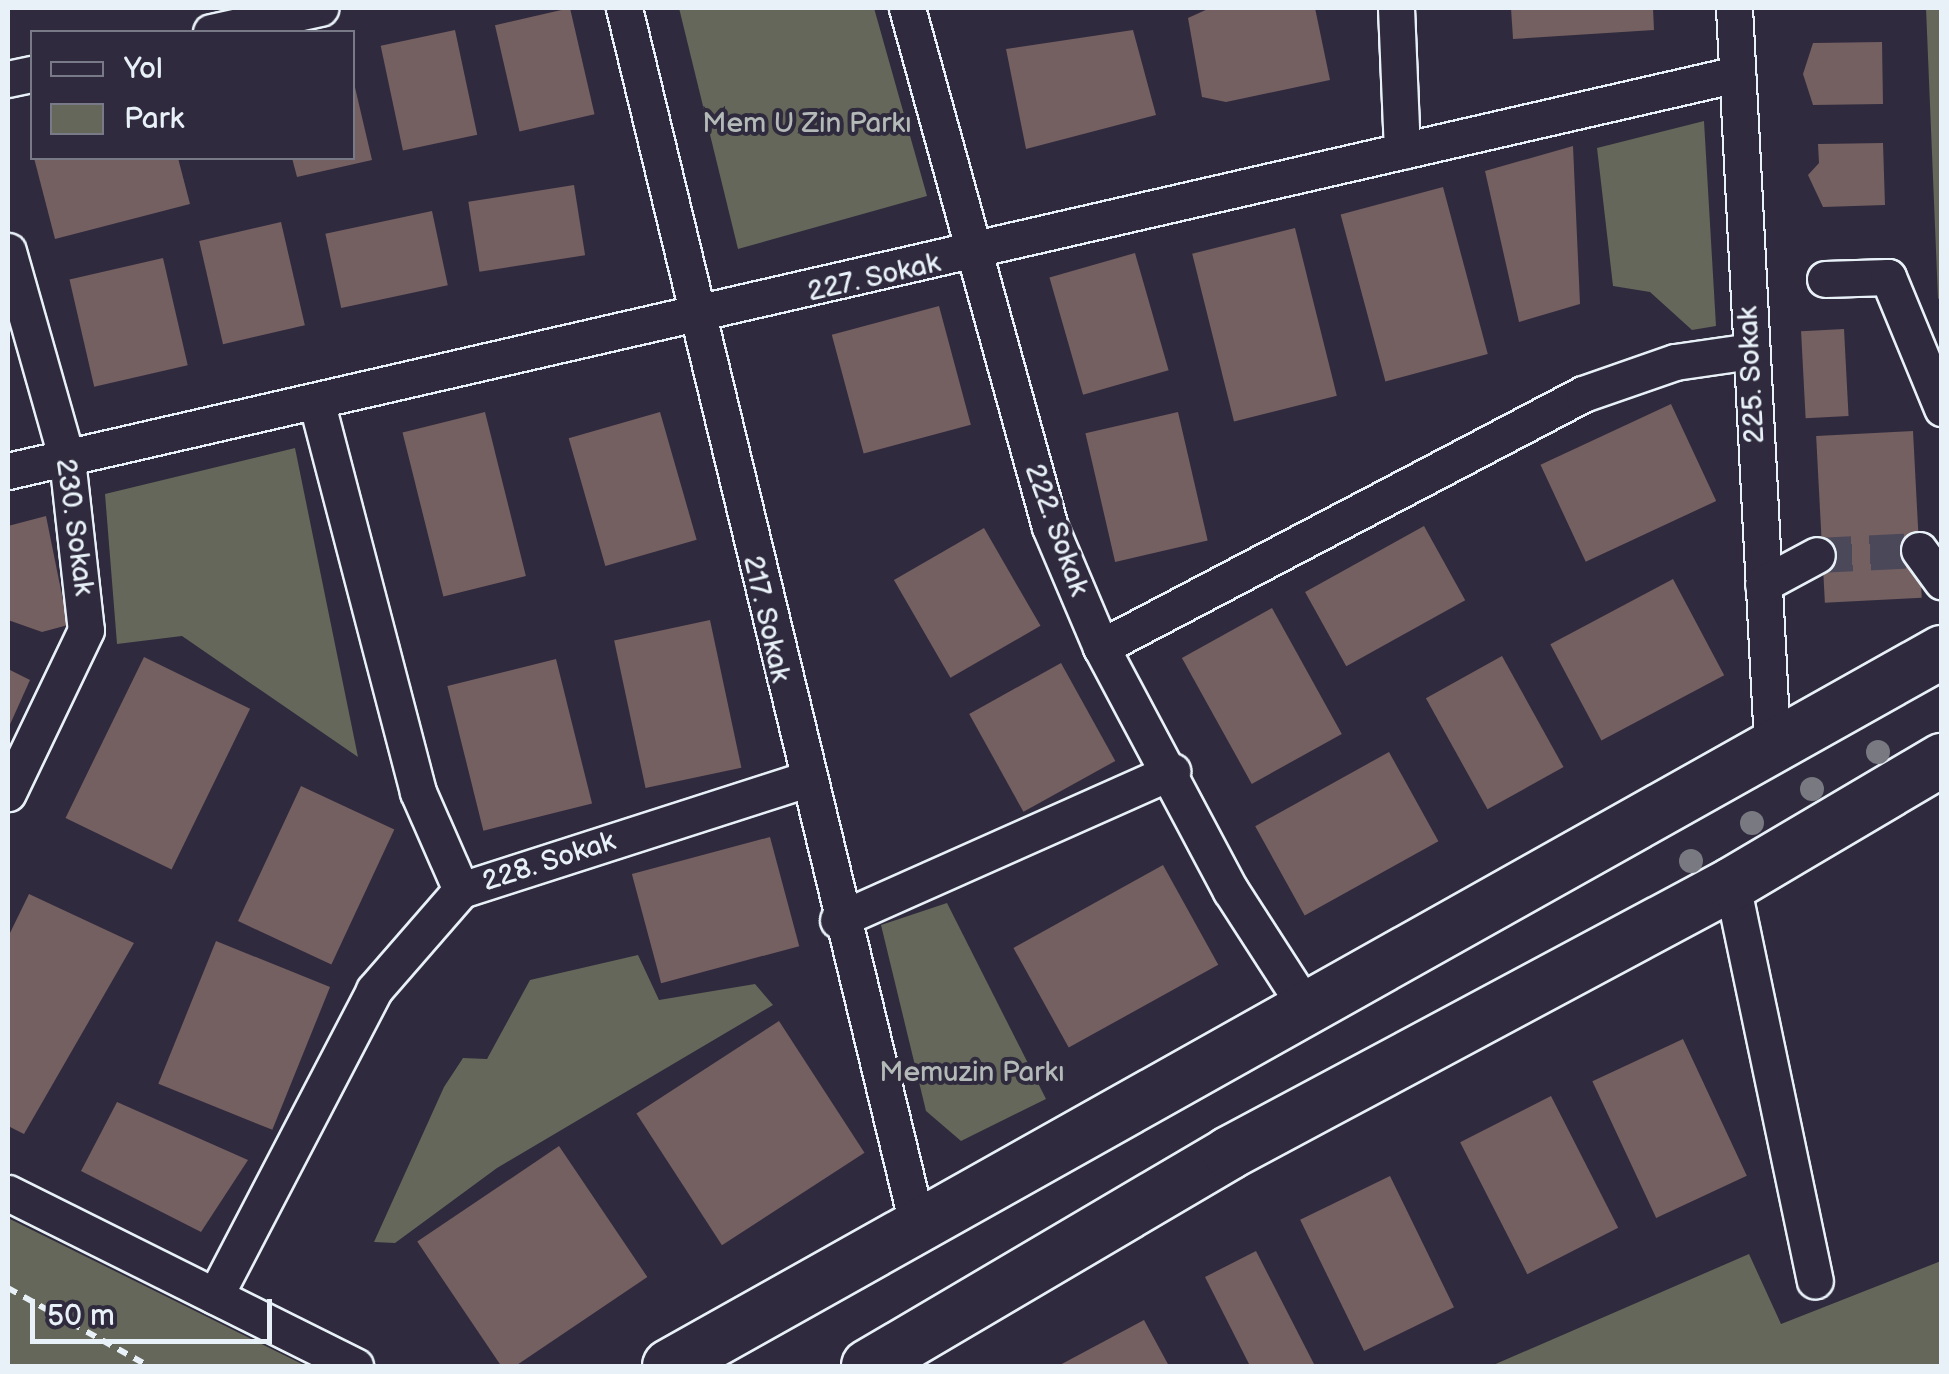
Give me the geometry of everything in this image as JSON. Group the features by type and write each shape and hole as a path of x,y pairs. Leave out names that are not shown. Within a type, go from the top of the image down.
{"highway":[{"path":"669,1366 1307,1010 1772,743 1942,652"},
{"path":"868,1366 1229,1153 1732,884 1942,760"}],"street":[{"path":"221,30 320,8"},
{"name":"217. Sokak","path":"624,8 804,780 918,1228"},
{"name":"222. Sokak","path":"907,8 970,256 1050,528 1100,647 1172,770 1230,891 1307,1010"},
{"path":"1396,8 1402,150"},
{"name":"225. Sokak","path":"1734,8 1772,743"},
{"name":"227. Sokak","path":"8,471 970,256 1402,150 1738,74"},
{"name":"230. Sokak","path":"8,251 67,459 86,630 8,794"},
{"path":"1826,279 1888,277 1942,408"},
{"path":"1100,647 1583,394 1675,362 1750,350"},
{"path":"317,404 418,792 461,890"},
{"path":"1918,550 1942,582"},
{"path":"1763,584 1816,556"},
{"path":"838,920 1172,770"},
{"name":"228. Sokak","path":"215,1296 374,990 461,890 804,780"},
{"path":"1732,884 1816,1280"},
{"path":"8,1193 356,1366"}],"path":[{"path":"8,1288 149,1366"}],"green space":[{"name":"Mem U Zin Parkı","path":"679,8 874,8 927,196 738,249"},
{"path":"1926,8 1942,8 1942,297 1938,299"},
{"path":"1704,121 1716,326 1692,330 1650,292 1613,286 1597,148"},
{"path":"295,448 358,757 182,636 117,644 105,494"},
{"name":"Memuzin Parkı","path":"947,903 1046,1099 961,1141 926,1111 881,925"},
{"path":"638,955 659,1000 755,984 773,1005 497,1168 395,1243 374,1242 444,1087 463,1058 487,1059 530,980"},
{"path":"8,1218 306,1366 8,1366"},
{"path":"1749,1254 1781,1324 1941,1261 1941,1366 1491,1366"}],"building":[{"path":"570,8 595,114 519,132 495,25"},
{"path":"1210,8 1315,8 1330,80 1226,102 1202,97 1188,18"},
{"path":"1511,8 1653,8 1654,30 1513,39"},
{"path":"455,30 477,135 403,150 381,46"},
{"path":"1133,30 1156,115 1026,149 1006,49"},
{"path":"1882,42 1883,104 1813,105 1803,74 1813,43"},
{"path":"355,87 372,160 297,177 293,160 355,160"},
{"path":"1883,143 1885,205 1823,207 1808,175 1819,163 1818,144"},
{"path":"1573,146 1580,304 1519,322 1485,171"},
{"path":"35,160 179,160 190,204 55,239"},
{"path":"574,185 585,255 479,272 468,202"},
{"path":"1443,187 1488,354 1385,382 1341,214"},
{"path":"432,211 448,285 341,308 325,234"},
{"path":"281,222 305,325 223,344 199,241"},
{"path":"1295,228 1337,396 1234,422 1192,254"},
{"path":"1135,253 1169,370 1083,395 1049,278"},
{"path":"163,258 188,365 94,387 69,280"},
{"path":"939,306 971,425 864,454 832,335"},
{"path":"1844,329 1849,416 1806,418 1801,331"},
{"path":"1671,404 1716,501 1586,562 1540,465"},
{"path":"485,412 526,576 443,597 403,433"},
{"path":"660,412 697,540 605,566 569,438"},
{"path":"1178,412 1208,541 1115,562 1085,433"},
{"path":"1913,431 1922,598 1825,603 1816,436"},
{"path":"46,516 68,625 42,632 8,620 8,526"},
{"path":"1424,526 1465,600 1346,666 1305,592"},
{"path":"984,528 1040,626 950,678 894,580"},
{"path":"1673,579 1724,675 1601,740 1550,644"},
{"path":"1272,608 1342,734 1252,784 1182,658"},
{"path":"710,620 741,768 646,788 614,640"},
{"path":"1502,656 1564,767 1487,809 1426,698"},
{"path":"144,657 250,709 172,870 66,818"},
{"path":"556,659 592,804 483,831 447,686"},
{"path":"1061,663 1115,761 1023,812 969,714"},
{"path":"8,669 30,680 8,729"},
{"path":"1389,752 1438,841 1305,915 1255,826"},
{"path":"301,786 394,830 331,965 238,921"},
{"path":"770,837 799,946 661,983 632,874"},
{"path":"1163,865 1218,965 1069,1048 1013,948"},
{"path":"29,894 134,943 24,1134 8,1126 8,937"},
{"path":"216,941 330,987 272,1130 158,1084"},
{"path":"779,1021 865,1153 722,1245 636,1114"},
{"path":"1683,1039 1747,1176 1656,1218 1592,1081"},
{"path":"1551,1096 1618,1228 1527,1274 1460,1142"},
{"path":"117,1102 248,1160 201,1232 81,1171"},
{"path":"559,1146 647,1277 515,1366 501,1366 417,1242"},
{"path":"1390,1176 1454,1307 1364,1351 1300,1220"},
{"path":"1256,1251 1315,1366 1250,1366 1205,1277"},
{"path":"1144,1320 1169,1366 1058,1366"}],"tunnel":[{"path":"1817,555 1919,550"}]}
